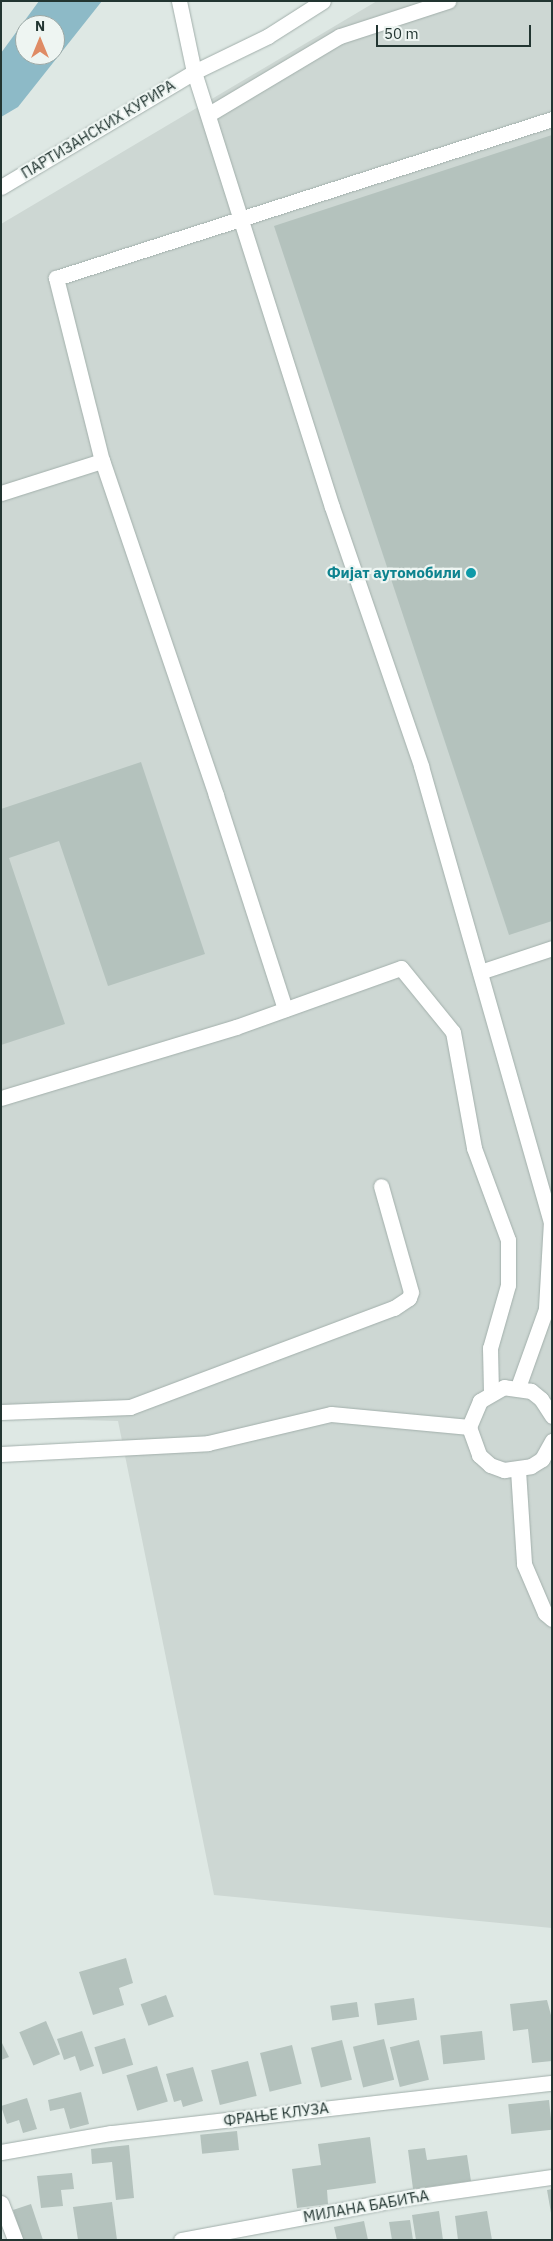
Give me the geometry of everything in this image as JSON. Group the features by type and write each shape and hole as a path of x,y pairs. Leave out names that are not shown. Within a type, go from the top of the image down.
{"street":[{"name":"ПАРТИЗАНСКИХ КУРИРА","path":"1,187 194,72 268,36 323,1"},
{"path":"209,114 340,36 448,1"},
{"path":"180,2 194,72 244,220 332,507 421,766 551,1221 546,1309 518,1387"},
{"path":"285,1010 216,795 102,461 56,278 244,220 552,119"},
{"path":"1,493 102,461"},
{"path":"480,972 552,948"},
{"path":"1,1098 285,1010 401,968 453,1032 474,1148 508,1240 508,1285 490,1348 491,1392"},
{"path":"1,1412 130,1407 394,1308 409,1298 412,1292 381,1186"},
{"path":"552,1416 542,1399 518,1387 491,1392 480,1401 470,1427 479,1455 490,1465 518,1470 542,1459 552,1441"},
{"path":"1,1454 208,1443 331,1414 470,1427"},
{"path":"518,1470 524,1564 545,1613 552,1619"},
{"name":"ФРАЊЕ КЛУЗА","path":"1,2152 121,2132 552,2083"},
{"name":"МИЛАНА БАБИЋА","path":"180,2240 411,2197 552,2177"},
{"path":"1,2203 15,2240"}],"shaded area":[{"path":"377,1 552,1 552,1928 214,1895 118,1421 1,1418 1,224"}],"water":[{"path":"39,1 102,1 65,48 65,15 29,15"},
{"path":"15,34 15,65 51,65 18,107 1,117 1,53"}],"building":[{"name":"Фијат аутомобили","path":"552,135 552,921 509,935 274,226"},
{"path":"141,762 205,954 108,986 59,841 9,858 65,1024 1,1045 1,809"},
{"path":"126,1958 133,1983 119,1988 124,2005 93,2015 79,1972"},
{"path":"166,1995 174,2017 148,2026 141,2004"},
{"path":"414,1998 417,2020 377,2025 374,2004"},
{"path":"547,2000 552,2019 552,2061 532,2063 528,2029 513,2031 510,2004"},
{"path":"357,2002 359,2017 332,2021 330,2006"},
{"path":"46,2021 60,2054 33,2065 19,2032"},
{"path":"82,2031 94,2066 80,2071 75,2056 64,2060 57,2039"},
{"path":"482,2031 485,2060 443,2064 440,2035"},
{"path":"125,2038 133,2065 103,2074 94,2047"},
{"path":"384,2039 394,2080 363,2087 353,2047"},
{"path":"342,2040 352,2080 321,2088 311,2048"},
{"path":"419,2040 429,2080 400,2087 390,2047"},
{"path":"1,2041 9,2057 1,2060"},
{"path":"292,2045 302,2084 270,2092 260,2053"},
{"path":"248,2061 257,2096 220,2105 211,2070"},
{"path":"157,2066 168,2101 137,2111 126,2075"},
{"path":"193,2067 203,2101 183,2107 181,2100 174,2102 166,2074"},
{"path":"81,2092 89,2124 70,2129 64,2108 50,2111 48,2100"},
{"path":"27,2098 37,2129 23,2133 19,2120 7,2124 1,2106"},
{"path":"549,2100 552,2130 511,2134 508,2104"},
{"path":"237,2131 239,2150 202,2154 200,2135"},
{"path":"370,2137 376,2183 327,2190 328,2204 297,2208 292,2169 321,2165 318,2144"},
{"path":"129,2145 134,2198 116,2200 112,2162 92,2164 91,2149"},
{"path":"425,2148 427,2160 467,2155 471,2181 413,2189 408,2150"},
{"path":"72,2173 74,2189 61,2190 63,2206 41,2208 37,2176"},
{"path":"552,2189 552,2213 551,2213 547,2190"},
{"path":"112,2202 117,2240 78,2240 73,2207"},
{"path":"31,2204 43,2240 23,2240 13,2210"},
{"path":"439,2211 443,2240 416,2240 412,2215"},
{"path":"487,2211 492,2240 458,2240 455,2216"},
{"path":"410,2220 413,2240 392,2240 389,2222"},
{"path":"364,2221 368,2240 337,2240 334,2227"}],"place":[{"name":"Фијат аутомобили","path":"471,573"}]}
